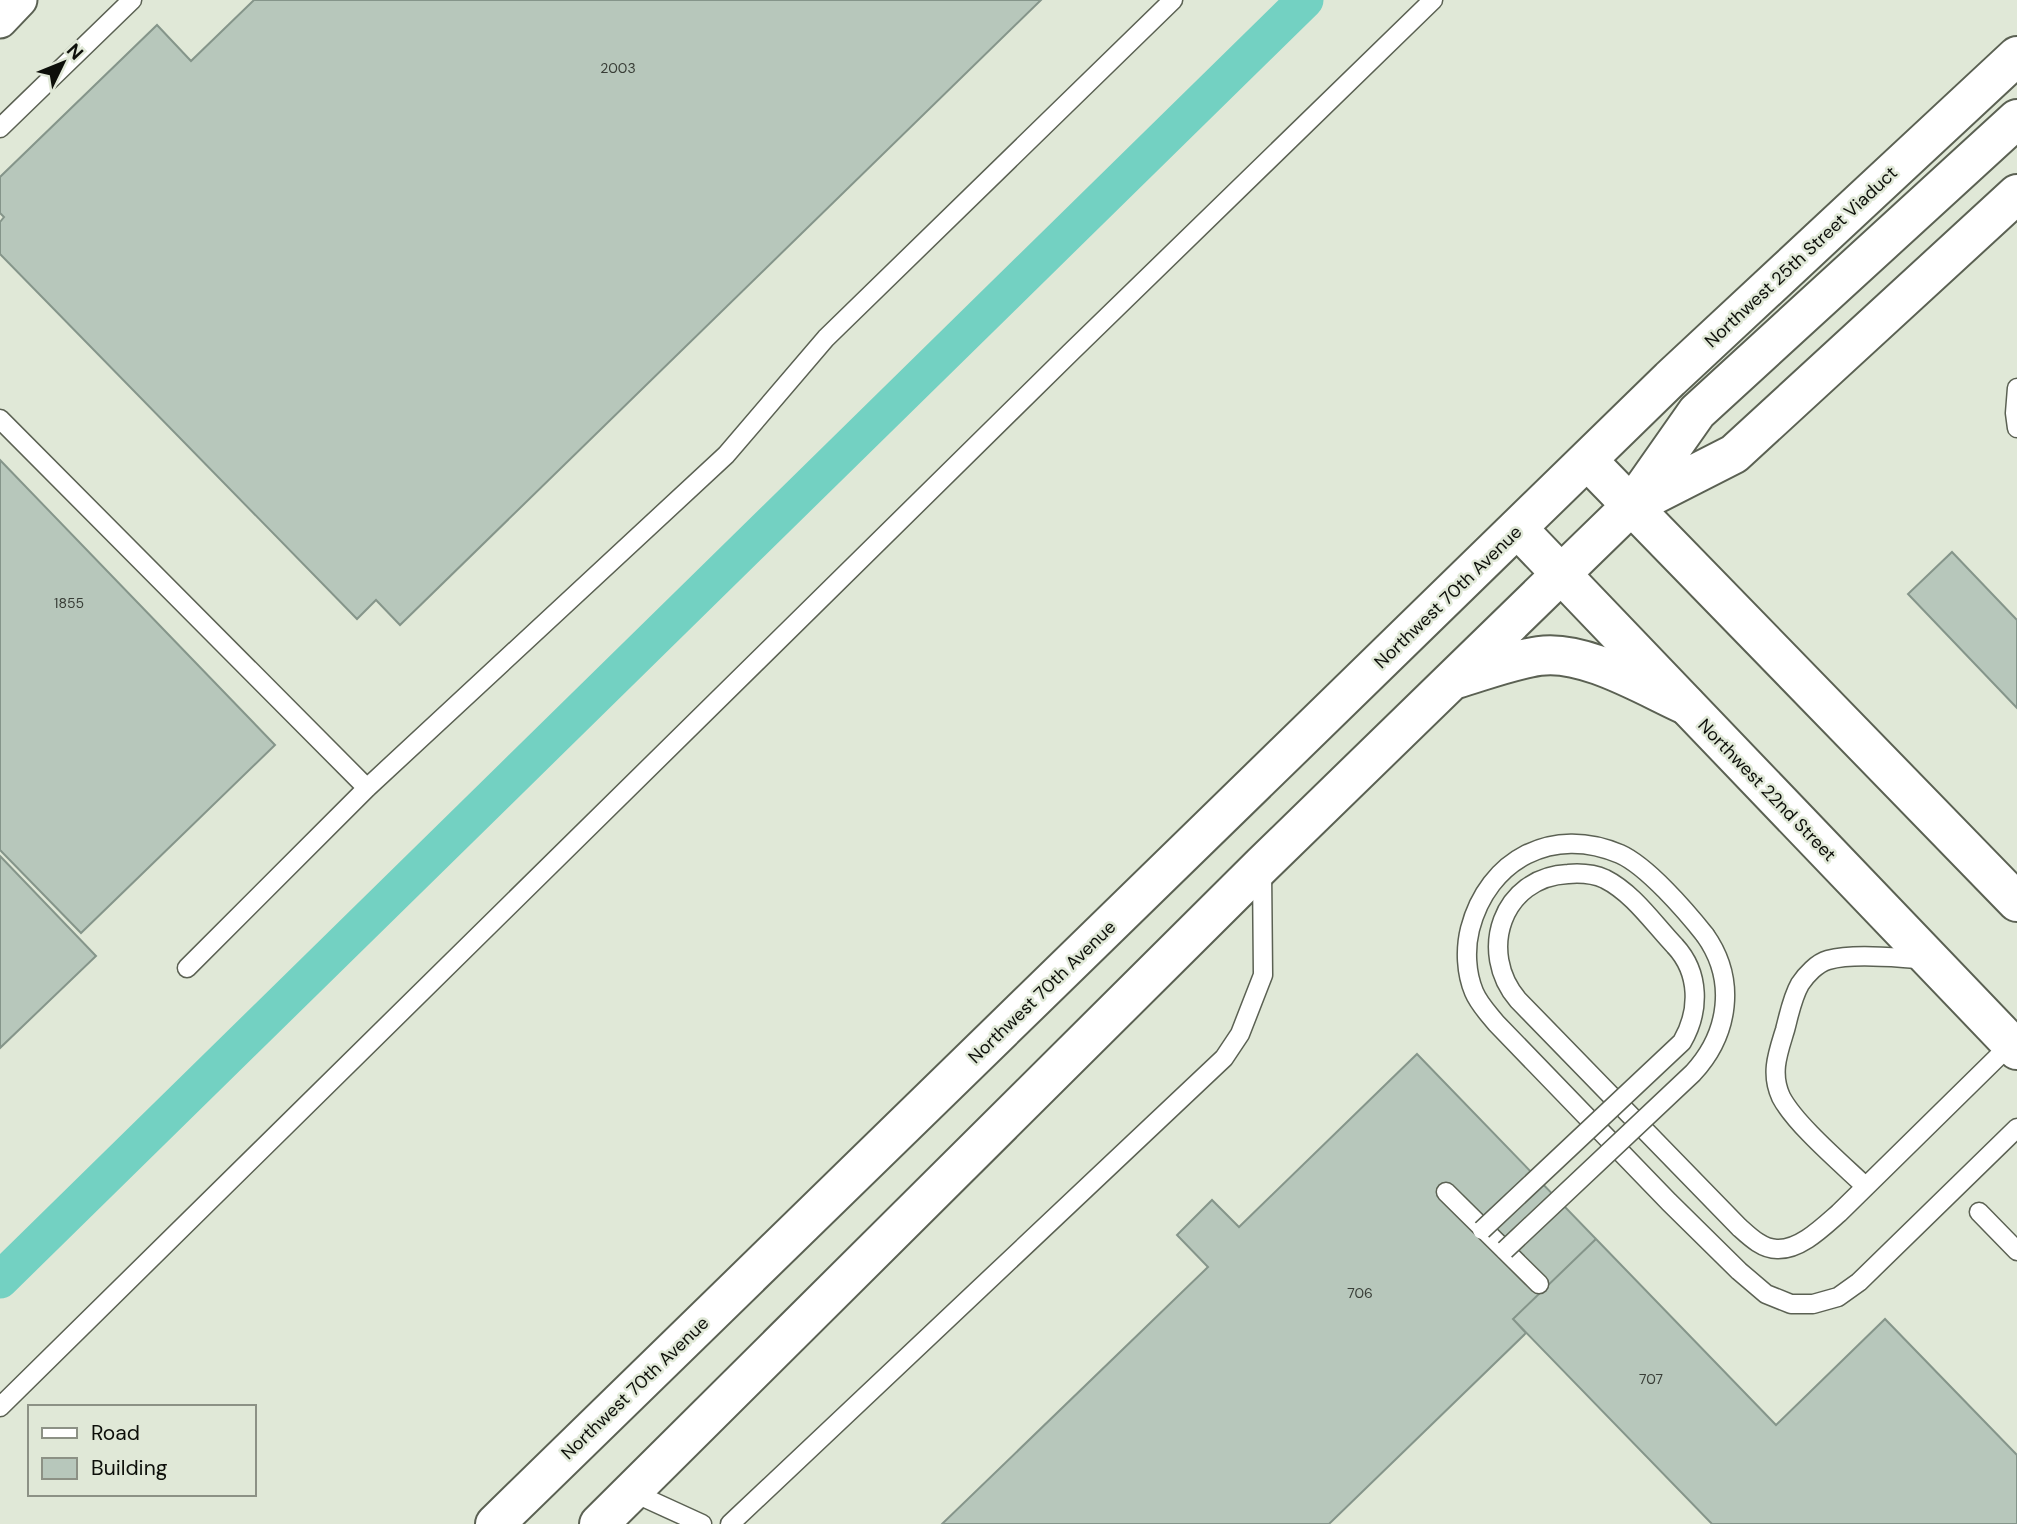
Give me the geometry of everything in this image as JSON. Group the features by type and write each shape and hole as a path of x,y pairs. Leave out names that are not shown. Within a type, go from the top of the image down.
{"main road":[{"name":"Northwest 25th Street Viaduct","path":"1588,461 1691,359 2017,56"},
{"path":"599,1524 1262,865 1631,506 1697,412 2017,119"},
{"path":"1631,506 1734,454 2017,194"},
{"path":"1588,461 2017,902"},
{"name":"Northwest 70th Avenue","path":"495,1524 1588,461"},
{"name":"Northwest 22nd Street","path":"1518,529 1930,959 2015,1044"},
{"path":"1454,679 1540,656 1566,656 1593,663 1686,705"}],"street":[{"path":"0,21 20,0"}],"lane":[{"path":"0,128 131,0"},
{"path":"187,968 367,788 726,455 826,338 1173,0"},
{"path":"0,1407 1070,353 1433,0"},
{"path":"2017,388 2017,428"},
{"path":"0,419 367,788"},
{"path":"1505,1250 1604,1157 1614,1148 1624,1139 1693,1073 1711,1053 1722,1026 1725,1010 1722,975 1712,945 1697,924 1648,874 1623,855 1604,848 1569,843 1550,846 1526,855 1504,869 1481,897 1471,926 1467,954 1468,973 1474,993 1496,1023 1612,1142 1621,1152 1631,1162 1640,1172 1740,1272 1766,1294 1791,1304 1813,1304 1838,1297 1859,1282 2017,1128"},
{"path":"730,1524 1224,1058 1240,1034 1263,975 1262,865"},
{"path":"1482,1230 1612,1108 1623,1099 1673,1052 1682,1042 1693,1019 1695,999 1692,975 1681,953 1617,887 1590,875 1562,874 1547,878 1526,889 1512,902 1505,914 1497,946 1498,964 1503,979 1518,1000 1614,1099 1623,1109 1642,1129 1690,1179 1758,1243 1776,1250 1796,1245 1819,1230 2015,1044"},
{"path":"1865,1186 1797,1118 1782,1098 1776,1083 1774,1063 1800,983 1826,960 1930,959"},
{"path":"1446,1192 1539,1284"},
{"path":"1979,1212 2017,1251"},
{"path":"632,1492 702,1524"}],"building":[{"path":"254,0 1041,0 400,625 376,600 357,619 0,254 0,222 4,217 0,213 0,177 157,25 191,61"},
{"path":"0,460 275,745 81,933 0,850"},
{"path":"1952,552 2017,620 2017,708 1908,594"},
{"path":"0,856 96,956 0,1048"},
{"path":"1417,1054 1596,1239 1513,1319 1526,1333 1329,1524 942,1524 1208,1267 1177,1235 1212,1200 1239,1227"},
{"path":"1596,1239 1776,1425 1885,1319 2017,1455 2017,1524 1712,1524 1513,1319"}],"waterway":[{"path":"0,1280 1305,0"}]}
